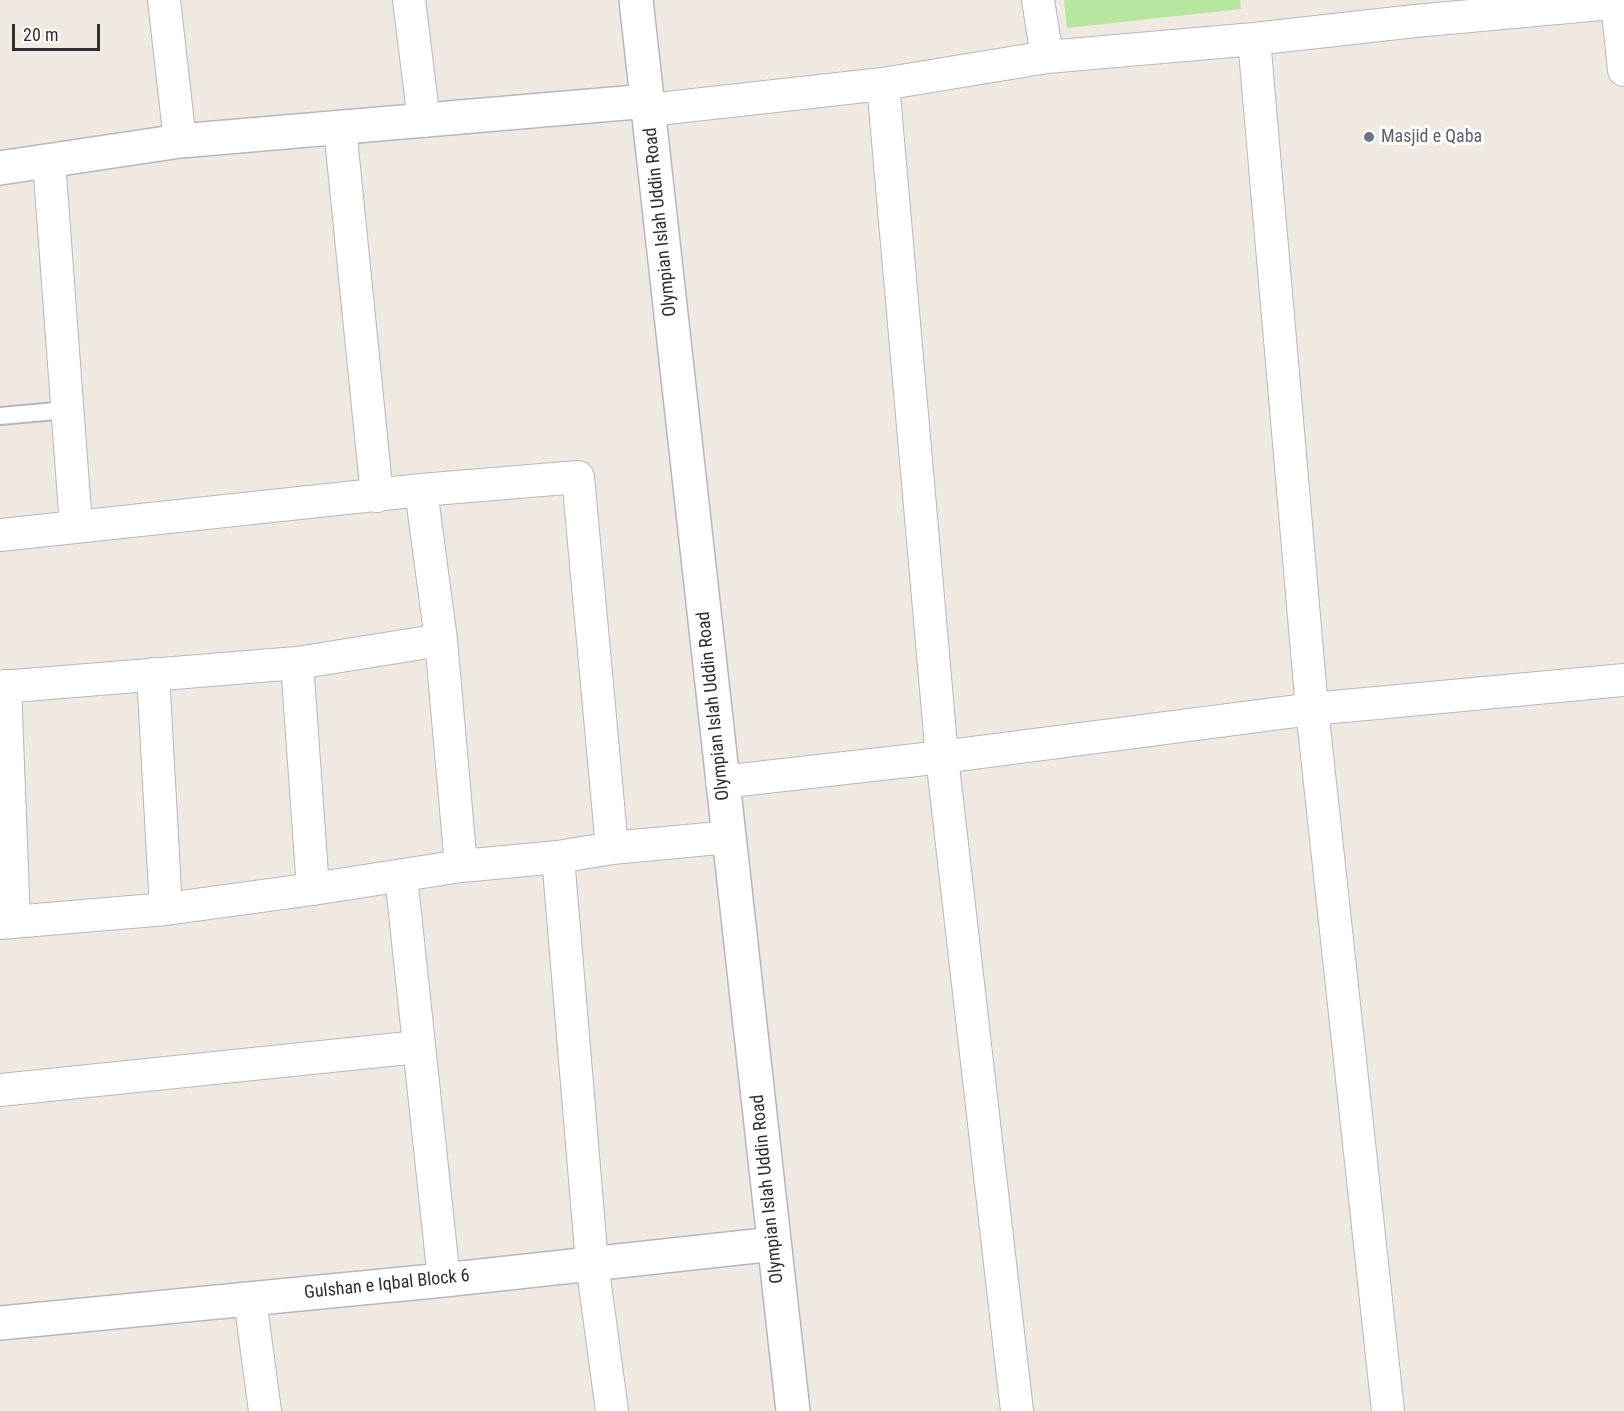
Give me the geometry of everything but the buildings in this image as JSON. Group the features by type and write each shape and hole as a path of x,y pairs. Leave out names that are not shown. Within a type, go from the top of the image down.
{"street":[{"path":"164,0 180,141"},
{"path":"409,0 424,121"},
{"name":"Olympian Islah Uddin Road","path":"636,0 793,1411"},
{"path":"1038,0 1047,57"},
{"path":"0,168 180,141 648,105 883,84 1047,57 1254,39 1413,11 1620,3 1624,70"},
{"path":"1254,39 1312,709 1388,1411"},
{"path":"883,84 942,757 1017,1411"},
{"path":"340,128 377,496"},
{"path":"49,161 76,526"},
{"path":"0,535 421,490 578,477 612,848"},
{"path":"421,490 441,640 461,866"},
{"path":"441,640 297,663 2,686 7,922 166,909 461,866 729,837"},
{"path":"297,663 313,889"},
{"path":"153,674 166,909"},
{"path":"722,782 942,757 1312,709 1624,680"},
{"path":"558,857 592,1263 612,1411"},
{"path":"401,876 444,1280"},
{"path":"0,1090 418,1047"},
{"name":"Gulshan e Iqbal Block 6","path":"0,1323 444,1280 774,1244"},
{"path":"250,1299 265,1411"}],"lane":[{"path":"0,416 67,410"}],"green space":[{"path":"1064,0 1240,0 1241,9 1067,28"}],"place":[{"name":"Masjid e Qaba","path":"1369,137"}]}
